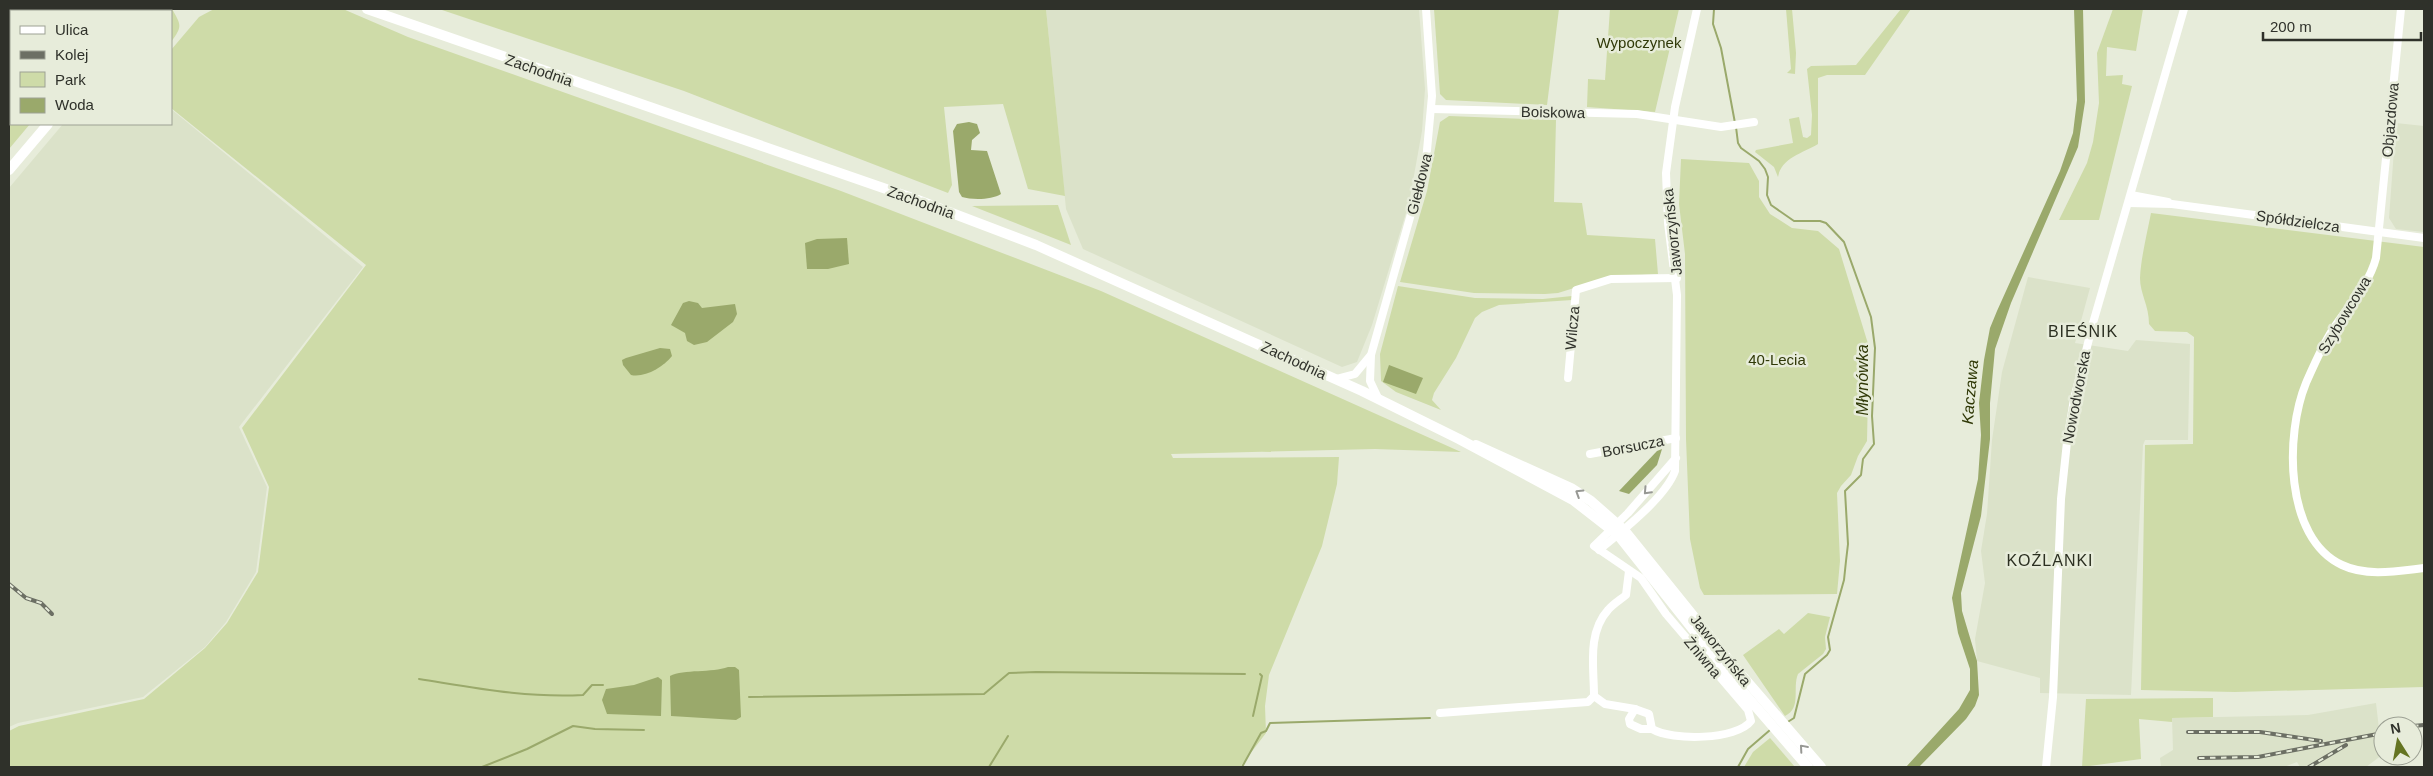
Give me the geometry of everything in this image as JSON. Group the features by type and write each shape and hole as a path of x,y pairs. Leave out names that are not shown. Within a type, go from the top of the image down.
{"main road":[{"name":"Zachodnia","path":"367,9 916,199 1090,268 1378,398 1573,500 1618,529"},
{"path":"9,170 47,125"},
{"name":"Jaworzyńska","path":"1618,529 1778,726 1808,767"},
{"name":"Jaworzyńska","path":"1778,726 1821,767"}],"street":[{"name":"Giełdowa","path":"1378,398 1370,381 1371,354 1424,170 1432,109 1426,9"},
{"name":"Jaworzyńska","path":"1618,529 1676,458 1677,278 1666,198 1673,118 1697,9"},
{"name":"Nowodworska","path":"2046,767 2053,697 2061,499 2067,442 2083,360 2184,9"},
{"name":"Objazdowa","path":"2380,232 2401,9"},
{"name":"Boiskowa","path":"1432,109 1637,114 1673,118 1679,121 1711,126 1736,126 1754,122"},
{"name":"Spółdzielcza","path":"2130,199 2424,238"},
{"name":"Szybowcowa","path":"2380,232 2372,271 2332,331 2301,397 2293,443 2300,514 2307,532 2319,548 2335,561 2351,568 2370,572 2424,568"},
{"name":"Wilcza","path":"1568,378 1576,290 1610,279 1677,278"},
{"name":"Giełdowa","path":"1336,379 1349,377 1359,372 1371,354"},
{"name":"Borsucza","path":"1590,454 1676,438"},
{"name":"Żniwna","path":"1618,529 1596,548 1629,570 1647,585 1666,614 1752,716 1749,725 1741,729 1692,739 1661,734 1652,729 1641,729 1630,724 1629,719 1635,709"},
{"path":"1440,712 1588,702 1594,696 1594,642 1601,620 1607,610 1626,595 1629,570"},
{"path":"1594,696 1605,704 1635,709 1649,714 1652,729"}],"shaded area":[{"path":"1046,9 1419,9 1425,89 1422,131 1409,203 1372,325 1357,362 1342,367 1083,249 1066,209"},
{"path":"172,110 363,267 239,427 267,487 256,572 226,622 205,647 143,697 18,723 9,727 9,188 62,125 172,125"},
{"path":"2396,123 2424,126 2424,232 2396,229 2389,218"},
{"path":"2028,277 2090,288 2075,343 2128,351 2136,340 2190,344 2188,440 2145,440 2143,445 2131,695 2040,693 2040,678 1977,661 1975,639 1985,583 1981,551 1987,514 1992,440 2002,372"},
{"path":"2376,703 2378,716 2373,716 2373,762 2366,767 2300,767 2297,762 2284,767 2161,767 2160,758 2173,750 2172,718 2308,715"}],"green space":[{"path":"9,9 126,9 10,10 10,125 29,125 9,149"},
{"path":"172,9 179,22 179,29 172,40 172,10 157,10"},
{"path":"214,9 343,9 408,37 841,191 1101,291 1461,452 1375,449 1171,454 1173,458 1339,457 1337,484 1322,546 1269,675 1265,706 1266,733 1240,767 9,767 9,731 19,726 144,699 205,648 227,623 258,572 269,487 242,428 366,265 172,109 172,49 199,17"},
{"path":"439,9 1046,9 1065,196 1028,189 1003,104 944,107 952,185 948,193 684,91"},
{"path":"1434,9 1559,9 1547,105 1446,100 1440,94"},
{"name":"Wypoczynek","path":"1610,9 1679,9 1655,112 1587,107 1588,79 1605,80"},
{"path":"1786,9 1792,9 1796,53 1795,74 1787,73 1791,69"},
{"path":"1901,9 1911,9 1865,75 1827,75 1818,78 1818,144 1800,153 1783,165 1778,177 1774,167 1755,152 1756,150 1793,143 1789,119 1799,117 1803,137 1807,138 1811,135 1812,115 1807,69 1811,66 1856,65"},
{"path":"2113,9 2143,9 2136,51 2107,47 2106,76 2123,75 2122,84 2132,86 2099,220 2059,220 2087,163 2093,142 2099,103 2097,53"},
{"path":"1449,116 1556,120 1554,202 1582,203 1587,235 1655,239 1658,274 1609,277 1558,293 1545,294 1474,293 1400,282 1427,191 1440,122"},
{"name":"40-Lecia","path":"1681,159 1749,163 1759,181 1759,197 1770,214 1792,228 1818,231 1839,249 1869,347 1867,441 1858,456 1851,475 1837,493 1840,561 1837,594 1704,595 1700,588 1690,539 1686,439 1685,254 1679,204"},
{"path":"1058,205 1071,245 972,206"},
{"path":"2151,213 2424,247 2424,687 2235,692 2141,690 2145,445 2193,444 2194,337 2187,332 2155,331 2149,324 2148,311 2140,284"},
{"path":"1398,286 1475,298 1543,299 1572,296 1572,300 1499,305 1482,312 1475,318 1456,358 1434,393 1432,400 1441,410 1396,392 1381,381 1380,354"},
{"path":"1808,613 1830,617 1825,637 1826,649 1823,654 1798,674 1795,703 1790,712 1785,716 1743,655 1779,629 1784,634"},
{"path":"2213,698 2213,717 2172,718 2172,722 2139,719 2141,759 2082,767 2086,699"},
{"path":"1770,738 1795,767 1744,767 1753,752"}],"water":[{"path":"2074,9 2083,9 2085,102 2078,147 2011,303 1995,349 1990,403 1990,439 1981,516 1961,593 1962,611 1977,661 1979,695 1975,706 1966,719 1919,767 1906,767 1959,709 1970,690 1970,669 1958,633 1952,598 1978,479 1981,435 1979,403 1984,360 1990,328 2060,171 2073,133 2077,100"},
{"path":"969,122 977,124 980,133 972,140 971,150 987,151 1001,194 997,196 971,199 962,197 959,192 953,131 957,124"},
{"path":"847,238 849,264 828,269 807,269 805,243 817,239"},
{"path":"689,301 698,303 702,308 735,304 737,314 733,322 707,342 694,345 687,341 685,333 671,325 683,303"},
{"path":"660,348 670,349 672,356 653,371 642,375 631,375 623,365 622,360 626,358"},
{"path":"1389,365 1423,378 1416,394 1383,382"},
{"path":"1662,449 1657,465 1629,494 1619,491 1657,451"},
{"path":"735,667 739,670 741,717 736,720 671,716 670,676 683,672"},
{"path":"658,677 662,680 661,716 607,714 602,700 606,689 634,685"}],"waterway":[{"name":"Młynówka","path":"1714,9 1713,24 1721,48 1735,123"},
{"name":"Młynówka","path":"1736,127 1738,143 1741,148 1759,161 1765,169 1768,177 1767,195 1771,205 1794,221 1820,221 1826,223 1844,242 1871,317 1875,348 1872,416 1874,444 1863,459 1861,475 1845,491 1848,544 1844,580 1828,637 1830,650 1827,655 1805,674 1794,718 1786,723"},
{"path":"749,697 984,694 1009,673 1245,674"},
{"path":"1253,716 1262,676 1260,674"},
{"path":"419,679 501,691 562,696 583,695 592,685 603,685"},
{"path":"1242,767 1261,733 1266,731 1270,723 1430,718"},
{"path":"482,767 527,749 573,726 595,729 644,730"},
{"name":"Młynówka","path":"1738,767 1748,749 1770,730"},
{"path":"989,767 1008,736"}],"railway":[{"path":"9,584 26,598 41,603 52,614"},
{"path":"2188,732 2260,732 2321,741"},
{"path":"2199,758 2258,757 2373,735"},
{"path":"2309,767 2346,745"}],"district":[{"name":"BIEŚNIK","path":"2083,331"},
{"name":"KOŹLANKI","path":"2050,560"}],"water label":[{"name":"Kaczawa","path":"1970,392"}]}
